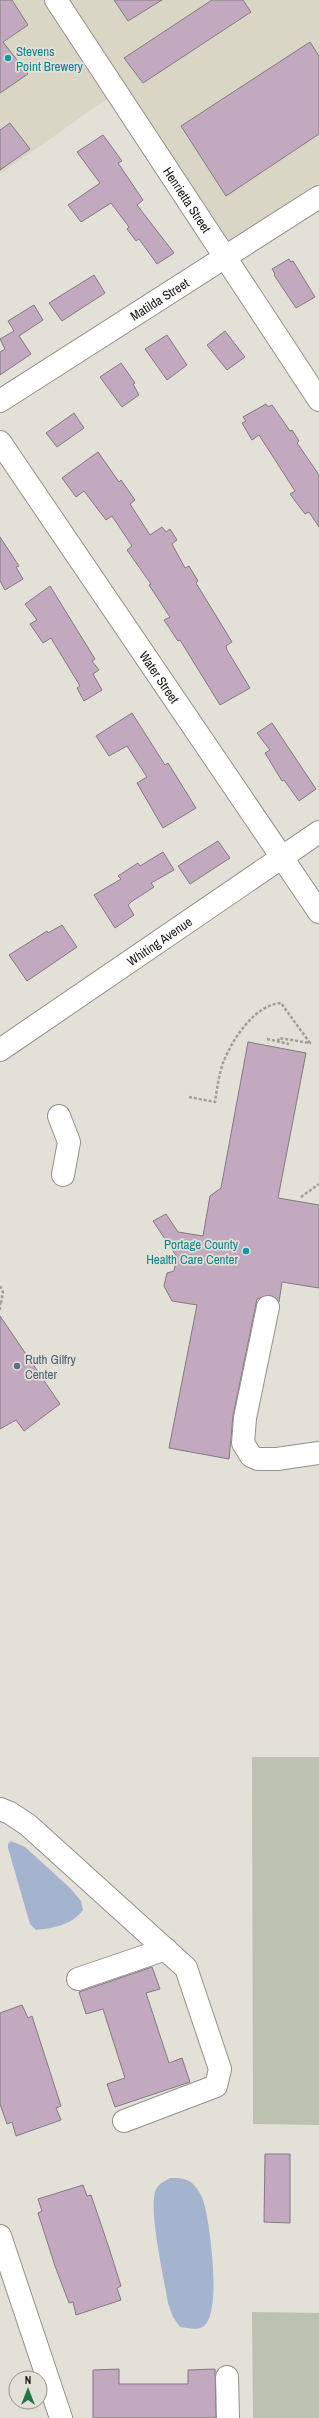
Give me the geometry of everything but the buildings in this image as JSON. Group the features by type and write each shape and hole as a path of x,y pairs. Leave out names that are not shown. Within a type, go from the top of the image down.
{"street":[{"name":"Henrietta Street","path":"56,0 224,258 319,400"},
{"name":"Matilda Street","path":"0,401 319,197"},
{"name":"Water Street","path":"0,442 319,912"},
{"name":"Whiting Avenue","path":"0,1050 319,832"},
{"path":"59,1116 69,1142 63,1175"},
{"path":"268,1307 245,1418 244,1443 251,1456 258,1459 277,1459 319,1453"},
{"path":"0,1809 10,1813 28,1825 186,1968 220,2069 216,2086 124,2121"},
{"path":"78,1979 166,1949"},
{"path":"0,2236 61,2418"},
{"path":"227,2377 228,2418"}],"path":[{"path":"188,1097 215,1102 223,1064 230,1048 252,1018 269,1006 281,1003 310,1043 279,1038 278,1041"},
{"path":"267,1039 288,1044"},
{"path":"301,1197 319,1184"},
{"path":"0,1286 3,1292 0,1310"}],"shaded area":[{"path":"0,0 319,0 319,198 224,258 117,92 0,174"}],"green space":[{"path":"252,1757 319,1757 319,2125 253,2124"},
{"path":"252,2312 319,2313 319,2418 253,2418"}],"water":[{"path":"11,1841 25,1847 70,1888 81,1901 83,1910 79,1915 62,1925 49,1928 36,1930 30,1924 8,1848 8,1844"},
{"path":"170,2178 185,2179 193,2184 202,2198 206,2214 213,2267 213,2286 212,2304 209,2318 201,2328 192,2329 180,2327 173,2317 168,2303 155,2230 154,2202 157,2187"}],"place":[{"name":"Stevens Point Brewery","path":"8,58"},
{"name":"Portage County Health Care Center","path":"246,1251"},
{"name":"Ruth Gilfry Center","path":"17,1366"}]}
